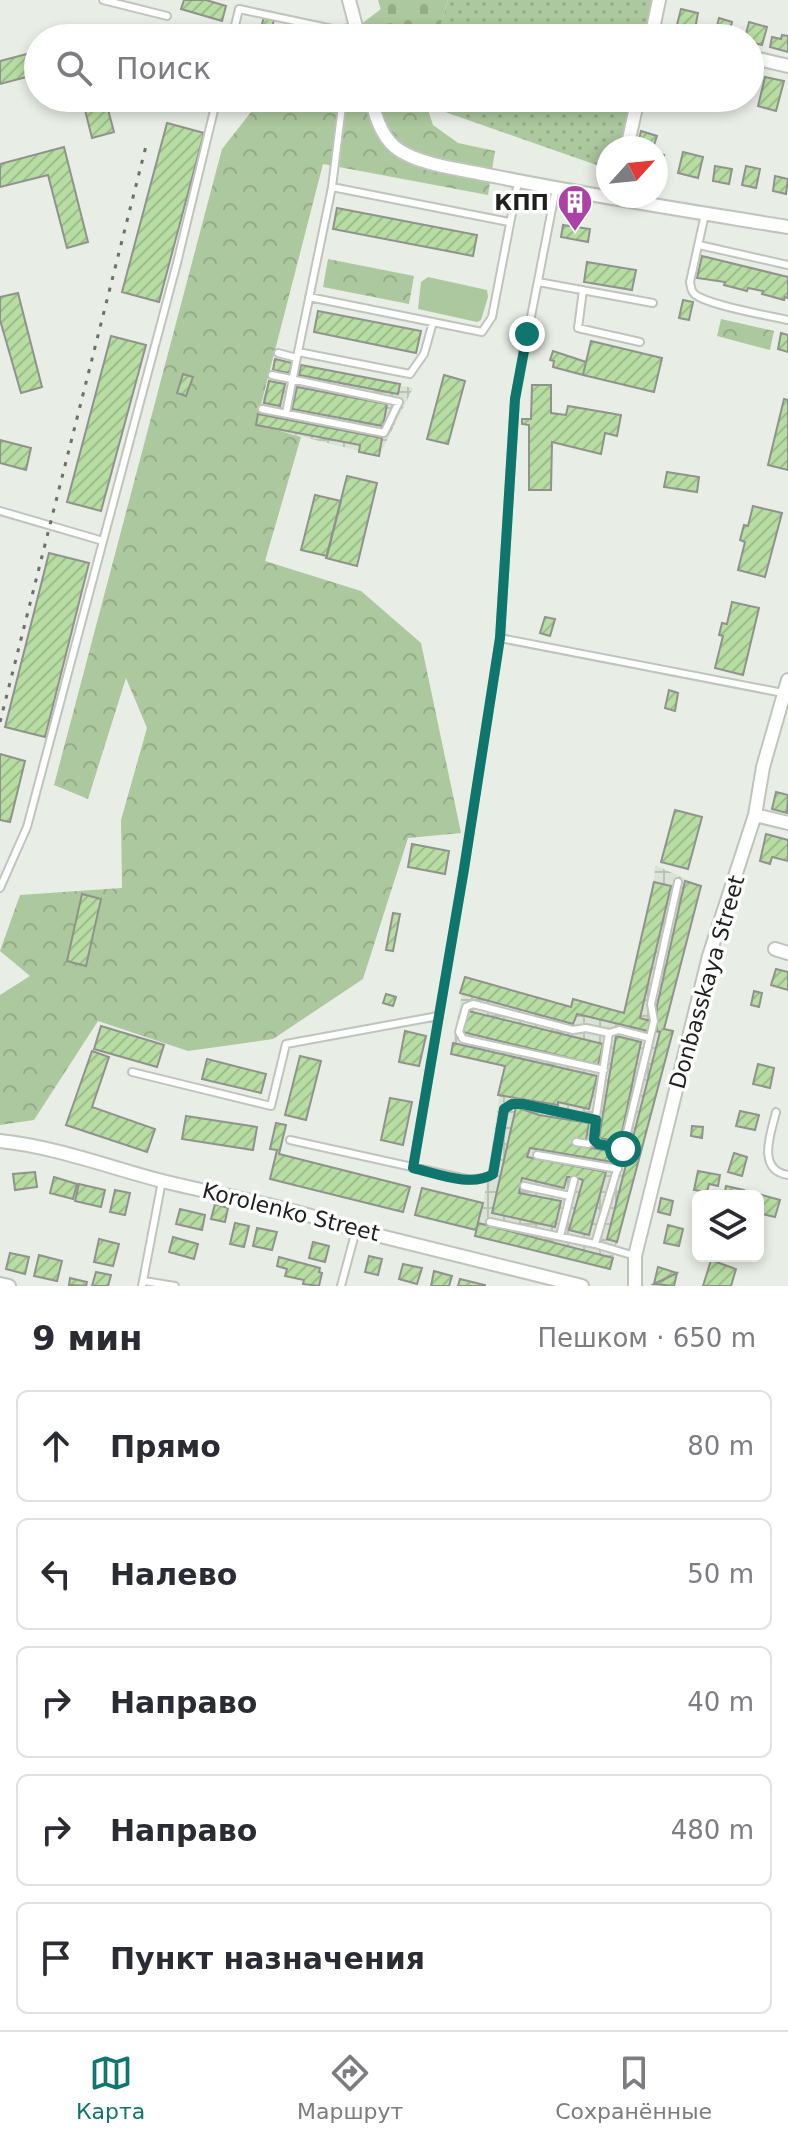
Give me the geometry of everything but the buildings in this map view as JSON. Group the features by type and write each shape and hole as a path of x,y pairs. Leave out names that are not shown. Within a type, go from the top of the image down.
{"street":[{"path":"349,0 355,24"},
{"path":"654,24 659,0"},
{"path":"764,60 788,66"},
{"path":"376,112 391,144 402,152 440,165 596,195"},
{"path":"630,136 635,112"},
{"path":"668,207 788,227"},
{"name":"Donbasskaya Street","path":"635,1286 635,1256 709,956 755,815 763,767 785,700 788,680"},
{"path":"755,815 788,823"},
{"path":"775,949 788,953"},
{"name":"Korolenko Street","path":"0,1141 50,1149 162,1181 329,1220 356,1230 582,1286"},
{"path":"0,1284 9,1286"}],"lane":[{"path":"103,0 167,16"},
{"path":"235,24 239,9 298,24"},
{"path":"0,888 27,827 213,112"},
{"path":"286,413 332,187 341,112"},
{"path":"309,297 482,332 492,317 518,181"},
{"path":"332,187 509,222"},
{"path":"413,1168 500,638 515,399 556,188"},
{"path":"705,214 690,282 691,291 697,297 788,320"},
{"path":"699,245 788,265"},
{"path":"538,282 653,303"},
{"path":"583,290 578,328 640,342"},
{"path":"278,353 410,374 424,354 433,322"},
{"path":"262,409 384,433 399,402 272,375"},
{"path":"0,511 103,541"},
{"path":"500,638 785,700"},
{"path":"595,1244 618,1169 654,1021 651,1004 678,882"},
{"path":"604,1070 463,1039 459,1032 466,1007 473,1004 573,1030 586,1028 609,1033 619,1030 650,1038"},
{"path":"132,1072 271,1106 286,1044 438,1016"},
{"path":"594,1140 609,1033"},
{"path":"290,1140 471,1180 493,1174 504,1109 512,1104 596,1120"},
{"path":"776,1112 768,1143 768,1158 772,1168 788,1175"},
{"path":"594,1140 598,1144 623,1149"},
{"path":"576,1142 588,1144 594,1140"},
{"path":"537,1155 618,1169"},
{"path":"560,1236 574,1180"},
{"path":"162,1181 143,1283 175,1286"},
{"path":"524,1186 570,1196"},
{"path":"490,1222 595,1244 635,1256"},
{"path":"341,1286 356,1230"}],"shaded area":[{"path":"274,359 413,388 379,456 256,425"},
{"path":"655,865 701,886 665,1029 673,1031 610,1269 475,1236 484,1199 504,1067 451,1054 465,977 570,1006 573,999 624,1013 654,882"}],"green space":[{"path":"378,0 448,0 441,24 394,24 383,17"},
{"path":"448,0 655,0 649,24 441,24"},
{"path":"385,6 408,24 361,24"},
{"path":"251,112 429,112 433,125 458,143 495,151 488,195 323,164 256,424 301,437 265,561 361,591 421,643 461,833 408,838 363,979 273,1039 188,1051 98,1021 34,1120 0,1125 0,995 30,976 0,951 20,895 122,888 121,820 147,728 126,678 88,799 54,785 222,149"},
{"path":"445,112 629,112 624,136 596,136 596,165"},
{"path":"328,259 414,276 409,304 323,287"},
{"path":"428,277 487,290 481,320 477,322 418,309 421,282"},
{"path":"721,319 774,331 770,350 717,336"}],"railway":[{"path":"0,722 147,142"}],"place":[{"name":"КПП","path":"575,233"}],"route":[{"path":"527,334 515,399 500,638 413,1168 471,1180 493,1174 504,1109 512,1104 596,1120 594,1140 598,1144 623,1149"}]}
